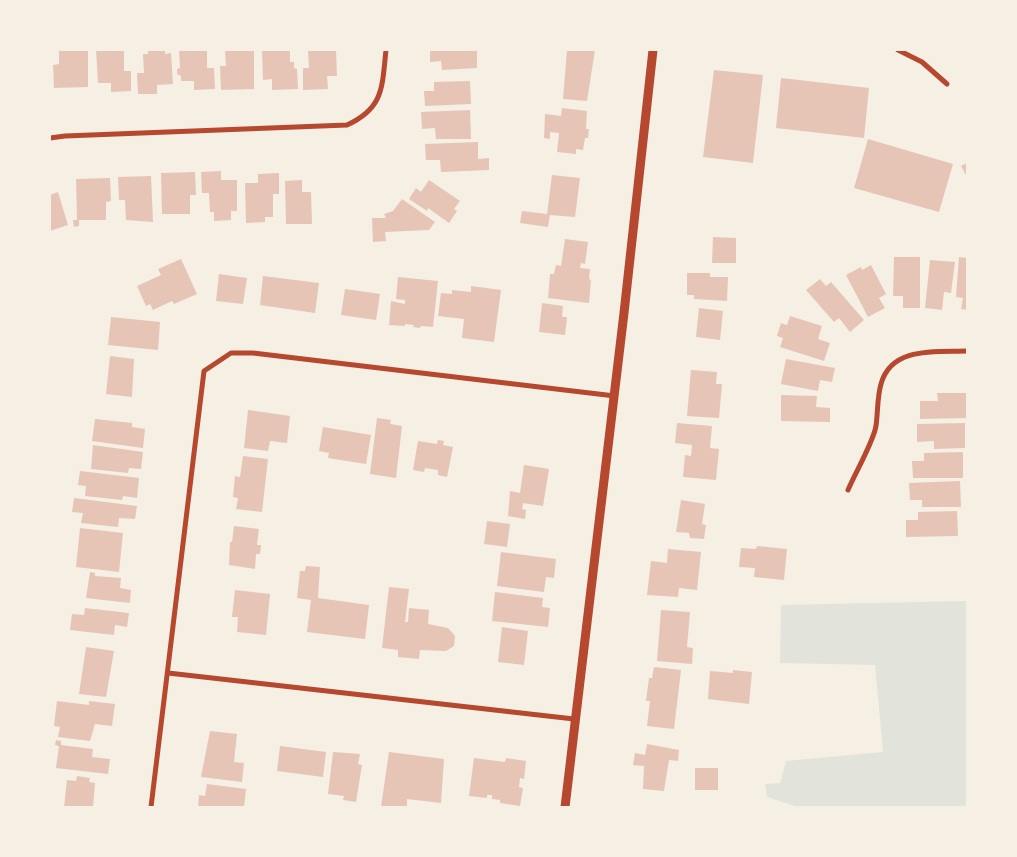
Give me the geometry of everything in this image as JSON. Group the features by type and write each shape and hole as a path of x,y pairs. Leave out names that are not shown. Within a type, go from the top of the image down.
{"street":[{"path":"50,138 347,125 363,118 376,104 382,90 386,50"},
{"path":"565,807 574,719 615,396 653,50"},
{"path":"898,50 922,62 947,84"},
{"path":"848,490 876,428 881,382 891,366 906,355 923,352 967,351"},
{"path":"151,807 204,371 215,362 232,353 253,353 615,396"},
{"path":"168,673 574,719"}],"shaded area":[{"path":"967,601 967,807 798,807 767,797 765,784 780,783 786,761 883,752 875,665 780,663 781,605"}],"building":[{"path":"59,50 88,50 88,87 54,88 53,65 59,64"},
{"path":"96,50 124,50 124,71 131,71 131,91 111,92 111,83 98,83"},
{"path":"148,50 165,50 165,54 171,53 173,84 157,85 157,94 138,94 137,73 144,73 143,54 148,54"},
{"path":"179,50 207,50 207,68 214,68 215,89 194,90 194,81 181,81 181,76 177,74 177,69 180,68"},
{"path":"225,50 254,50 254,89 221,90 220,66 226,66"},
{"path":"308,50 336,50 337,76 327,76 328,89 303,90 303,68 309,68"},
{"path":"430,50 477,50 477,68 442,70 441,61 430,62"},
{"path":"567,50 595,50 587,101 563,99"},
{"path":"262,51 290,51 290,62 294,62 294,68 297,69 298,89 272,90 272,79 263,80"},
{"path":"714,70 763,75 753,163 703,157"},
{"path":"781,78 869,88 864,138 776,128"},
{"path":"470,81 471,104 425,106 424,91 434,91 434,82"},
{"path":"562,108 587,111 586,129 589,129 588,138 585,138 583,150 576,149 576,154 557,152 559,133 550,132 550,139 544,138 545,114 561,116"},
{"path":"470,110 471,139 436,139 435,128 422,129 421,112"},
{"path":"868,139 953,164 939,212 854,188"},
{"path":"478,142 478,159 489,158 489,170 441,172 440,160 426,160 425,144"},
{"path":"967,163 967,177 961,166"},
{"path":"221,171 221,180 237,180 237,211 231,211 231,220 214,221 214,212 210,212 209,193 202,193 201,172"},
{"path":"195,172 196,195 190,195 190,214 162,214 161,173"},
{"path":"279,173 279,194 273,194 273,217 265,217 265,222 246,223 245,183 258,183 258,174"},
{"path":"552,175 580,178 575,217 550,215 548,227 520,223 522,211 547,214"},
{"path":"151,176 153,222 126,220 125,200 119,200 118,177"},
{"path":"110,178 111,201 106,202 106,220 79,220 79,226 74,227 73,220 77,220 76,179"},
{"path":"302,180 302,192 311,192 312,224 286,224 285,181"},
{"path":"429,180 460,201 454,209 457,211 449,223 428,208 427,211 409,199 416,188 421,192"},
{"path":"58,192 68,225 50,231 50,195"},
{"path":"402,199 435,222 429,230 385,232 386,241 373,242 372,218 386,218 384,214 393,211"},
{"path":"713,237 736,238 736,263 712,263"},
{"path":"565,239 588,242 585,264 581,263 580,268 590,269 589,303 548,298 550,274 554,274 556,265 561,266"},
{"path":"894,257 920,257 920,308 903,308 903,296 893,296"},
{"path":"959,257 967,258 967,310 961,309 963,298 956,297"},
{"path":"181,259 197,294 174,304 172,301 153,310 150,304 146,306 137,286 161,275 158,269"},
{"path":"930,260 955,262 951,293 944,292 942,310 925,308"},
{"path":"871,265 886,294 879,298 885,308 868,317 846,275 861,267 862,270"},
{"path":"687,273 710,273 710,277 728,277 727,301 694,299 694,295 687,295"},
{"path":"219,274 247,278 243,304 216,301"},
{"path":"263,276 319,283 315,313 260,305"},
{"path":"398,277 438,281 433,327 421,326 420,328 405,324 405,326 389,325 391,301 405,304 405,300 396,299"},
{"path":"820,279 826,286 831,282 864,320 850,332 839,318 834,322 806,290"},
{"path":"471,286 501,290 494,342 462,338 464,319 438,316 441,293 452,294 452,290 471,292"},
{"path":"345,289 380,294 376,320 341,315"},
{"path":"542,303 563,306 562,317 567,317 565,335 539,332"},
{"path":"699,308 723,311 720,340 696,337"},
{"path":"790,316 822,326 818,339 830,343 824,361 780,347 783,338 777,336 781,323 787,325"},
{"path":"111,317 160,322 158,350 108,345"},
{"path":"110,356 134,359 132,397 106,394"},
{"path":"786,359 835,368 832,382 820,380 818,391 781,384"},
{"path":"691,370 717,372 716,384 722,384 719,418 687,416"},
{"path":"937,393 967,393 967,418 920,419 920,401 938,401"},
{"path":"781,395 817,396 816,407 830,408 830,422 781,421"},
{"path":"248,410 290,416 287,443 270,441 268,451 244,448"},
{"path":"377,418 391,420 390,424 402,426 396,478 370,474"},
{"path":"95,419 132,423 132,427 145,429 143,448 92,441"},
{"path":"677,423 712,426 710,448 719,449 716,480 683,477 685,455 691,456 692,445 675,443"},
{"path":"965,423 965,448 934,449 934,441 917,442 917,424"},
{"path":"323,427 371,435 366,464 328,458 329,453 319,451"},
{"path":"438,440 444,441 443,445 453,447 447,477 438,475 438,470 425,468 424,472 413,470 418,441 437,444"},
{"path":"93,445 143,452 141,469 129,468 128,473 91,469"},
{"path":"963,452 963,478 913,478 912,461 924,461 924,453"},
{"path":"243,456 268,459 262,512 236,509 238,498 233,497 235,476 240,477"},
{"path":"524,465 549,469 543,506 523,503 522,509 526,510 525,519 508,516 510,491 520,493"},
{"path":"80,471 139,478 137,498 123,496 122,500 85,496 86,486 78,485"},
{"path":"960,481 961,507 922,507 922,500 910,500 909,483"},
{"path":"74,498 137,506 135,519 119,518 118,527 81,523 83,513 72,512"},
{"path":"681,500 705,504 702,524 706,525 704,539 690,538 689,533 676,532"},
{"path":"957,511 958,536 906,537 906,520 918,520 918,512"},
{"path":"487,521 510,524 507,547 484,544"},
{"path":"234,526 259,529 257,545 261,545 260,554 256,554 255,569 229,565 230,542 232,542"},
{"path":"80,528 123,533 119,572 76,567"},
{"path":"757,546 787,549 784,580 754,577 755,568 739,567 741,548 756,549"},
{"path":"668,549 701,552 697,590 679,588 678,597 647,595 651,561 667,563"},
{"path":"501,552 556,559 554,578 546,577 544,592 497,586"},
{"path":"306,566 320,567 318,598 369,605 365,639 307,632 311,600 297,598 300,571 305,571"},
{"path":"90,572 95,573 95,576 121,578 120,588 131,590 130,603 86,598"},
{"path":"389,587 409,589 405,622 408,622 409,608 429,610 428,624 448,628 455,636 454,646 446,651 420,650 419,659 398,657 398,650 382,648"},
{"path":"235,590 270,594 266,635 237,632 238,617 232,617"},
{"path":"495,592 543,598 542,607 550,608 548,627 492,621"},
{"path":"85,608 129,613 127,627 115,625 114,635 70,630 72,614 84,615"},
{"path":"661,610 690,612 687,647 693,648 692,664 657,661"},
{"path":"502,627 528,631 524,665 498,662"},
{"path":"86,647 114,651 106,697 79,694"},
{"path":"654,667 681,670 674,729 647,726 650,701 646,701 649,678 652,678"},
{"path":"733,670 752,672 749,704 708,699 710,671 733,673"},
{"path":"57,701 89,705 89,701 115,704 112,726 95,724 90,741 58,737 60,727 54,726"},
{"path":"210,731 237,734 234,762 244,763 242,782 201,777"},
{"path":"56,740 61,741 61,745 93,749 92,757 110,759 108,774 56,768 59,746 55,745"},
{"path":"647,744 679,750 678,761 669,760 664,791 643,789 644,766 633,765 635,753 645,755"},
{"path":"280,746 326,752 323,777 277,771"},
{"path":"333,752 360,754 358,764 362,765 356,802 343,800 344,796 328,794"},
{"path":"389,752 444,759 441,803 407,799 407,807 381,807"},
{"path":"474,758 505,762 506,758 526,761 524,779 520,778 519,787 523,788 520,806 500,803 500,800 492,799 492,795 487,795 487,798 469,796"},
{"path":"695,768 718,768 718,790 695,790"},
{"path":"77,776 90,778 89,782 95,783 93,807 64,807 67,780 76,781"},
{"path":"207,784 246,789 244,807 198,807 199,795 205,796"}]}
